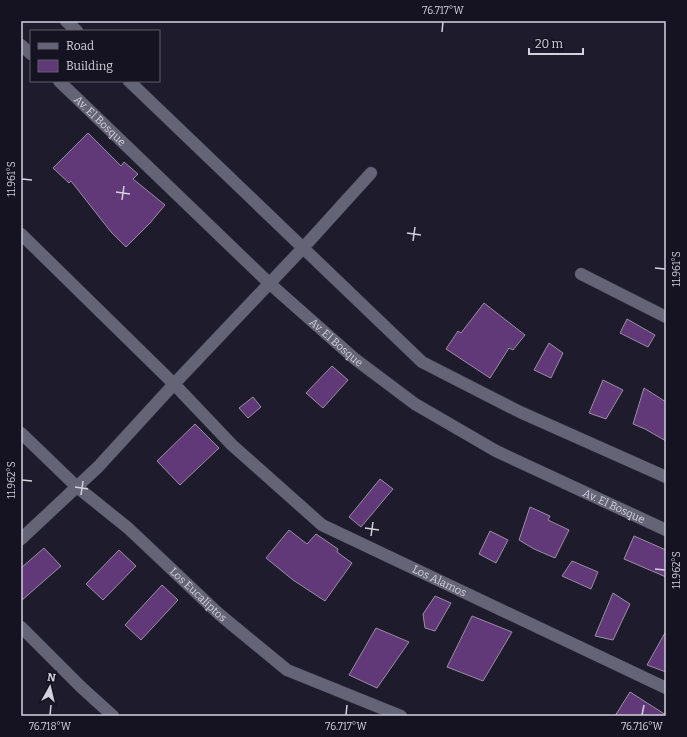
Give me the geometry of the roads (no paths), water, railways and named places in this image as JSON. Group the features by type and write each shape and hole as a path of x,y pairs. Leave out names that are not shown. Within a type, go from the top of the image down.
{"street":[{"path":"66,21 75,30"},
{"path":"21,45 30,53"},
{"name":"Av. El Bosque","path":"60,82 269,283 355,359 415,404 496,451 666,530"},
{"path":"130,82 422,362 520,412 666,477"},
{"path":"21,539 98,467 174,384 303,248 371,173"},
{"name":"Los Alamos","path":"21,234 174,384 232,445 322,525 666,688"},
{"path":"581,274 666,317"},
{"name":"Los Eucaliptos","path":"21,433 77,487 128,528 219,614 287,670 401,716"},
{"path":"21,627 81,687 113,716"}]}
